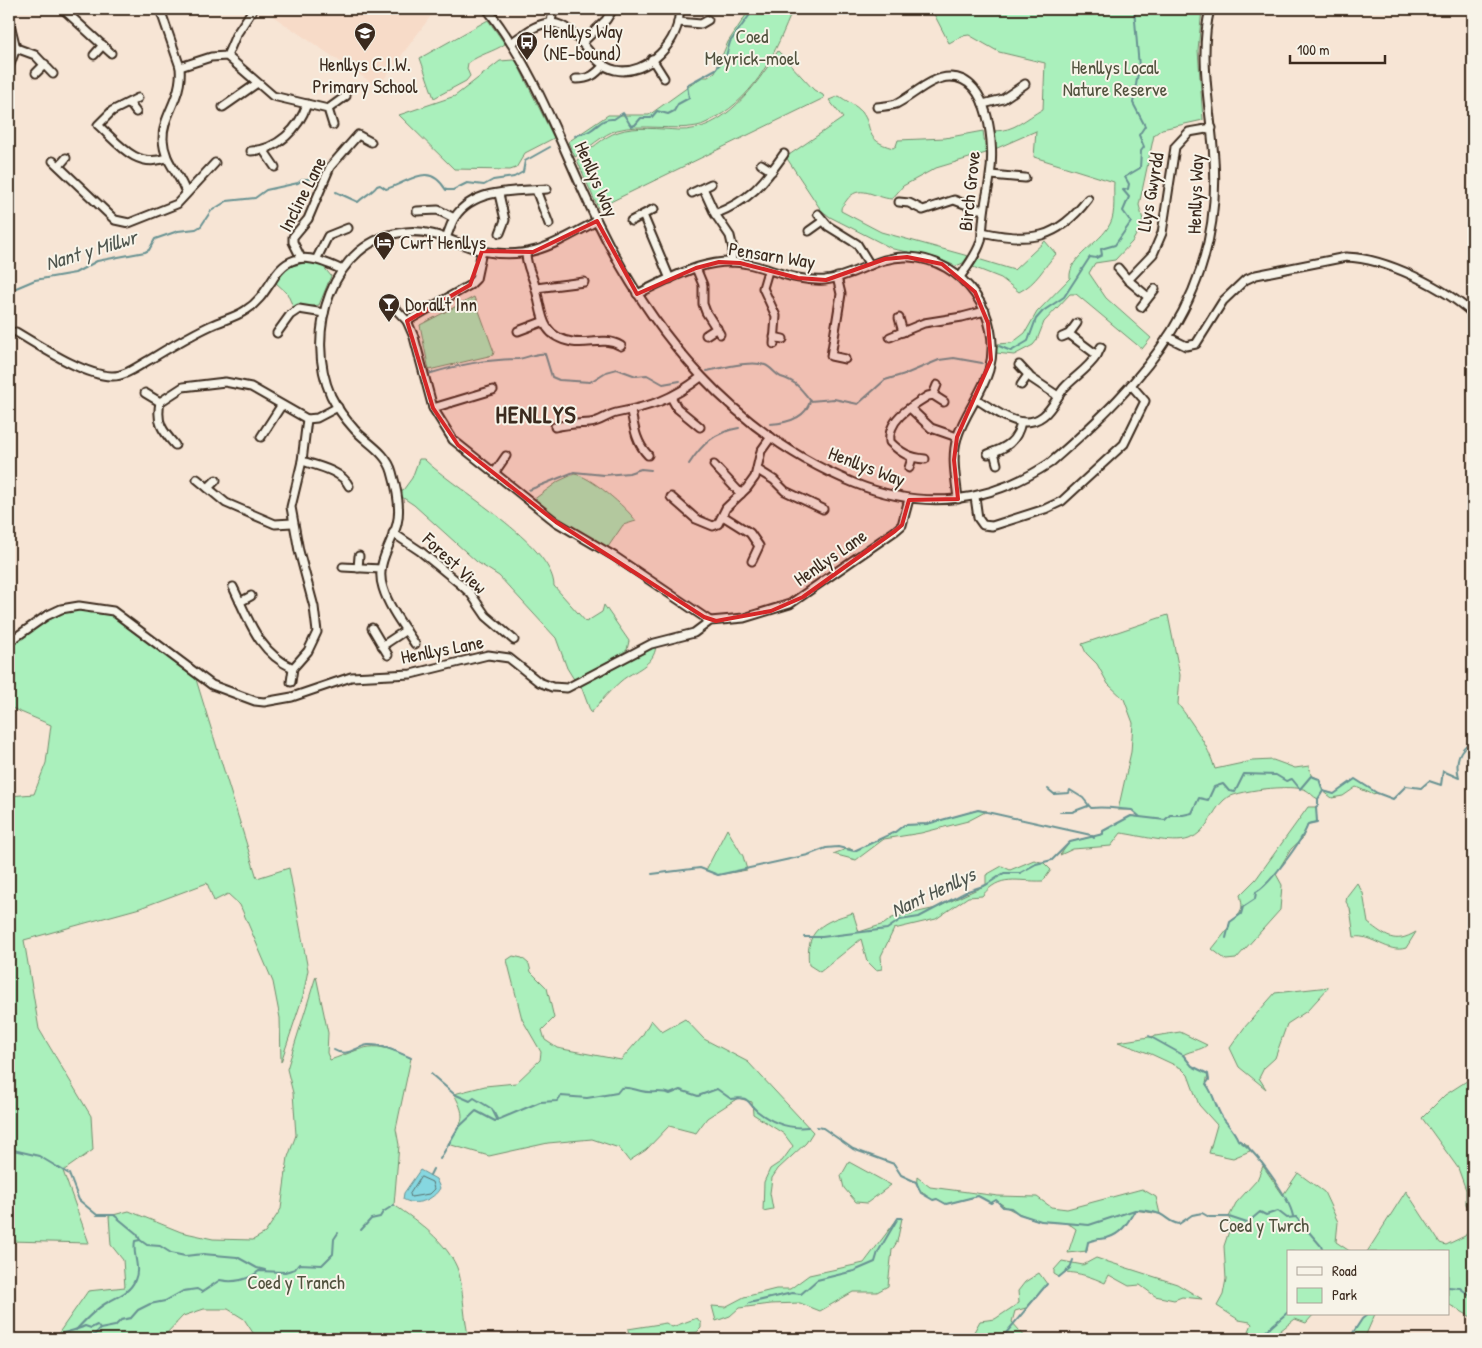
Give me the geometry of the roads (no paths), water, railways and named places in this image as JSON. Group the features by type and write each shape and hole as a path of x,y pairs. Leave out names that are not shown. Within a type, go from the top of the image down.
{"street":[{"path":"63,9 111,52"},
{"path":"160,9 180,67 179,91 163,131 166,158 186,193"},
{"name":"Henllys Way","path":"487,9 511,43 563,142 597,221 637,294 665,335 701,377 741,414 771,437 840,477 870,489 909,499 941,501 975,496 1014,484 1050,463 1131,385 1168,338 1190,299 1200,274 1212,232 1215,182 1205,40 1210,9"},
{"path":"551,23 553,9"},
{"path":"582,43 606,20 612,9"},
{"path":"511,43 536,26 551,23 567,29 604,64 614,70 627,71 636,69 652,59 671,40 678,22 679,9"},
{"path":"227,56 236,36 252,11"},
{"path":"678,22 701,24 708,20"},
{"path":"9,22 16,48 9,67"},
{"path":"94,54 103,45"},
{"path":"16,48 35,55 53,74"},
{"path":"180,67 212,57 227,56 236,62 256,84 273,96 328,109 346,96"},
{"path":"652,59 664,78"},
{"path":"36,72 45,64"},
{"path":"576,79 586,79 594,76 604,64"},
{"name":"Birch Grove","path":"877,106 896,104 916,90 941,79 951,77 972,85 983,104 991,141 991,175 978,250 960,277"},
{"path":"222,107 256,84"},
{"path":"983,104 1003,100 1025,84"},
{"path":"138,98 130,104 112,111 95,123 137,158 154,163 166,158"},
{"path":"130,104 136,112"},
{"path":"250,151 264,151 297,126 307,104"},
{"path":"328,109 333,125"},
{"name":"Llys Gwyrdd","path":"1128,280 1152,254 1160,239 1166,212 1175,147 1189,132 1212,128"},
{"name":"Incline Lane","path":"301,258 293,237 308,219 330,167 358,135 371,142"},
{"path":"264,151 275,167"},
{"path":"715,214 750,196 784,154"},
{"path":"66,158 56,163 120,223 129,223 176,204 215,163"},
{"path":"761,164 772,171"},
{"path":"991,175 1025,178"},
{"path":"692,193 711,184"},
{"path":"702,188 715,214 730,236 731,262"},
{"path":"446,238 454,218 470,202 508,190 547,189"},
{"path":"536,190 549,224"},
{"path":"499,194 505,220 500,233"},
{"path":"982,232 1022,239 1039,237 1067,223 1088,199"},
{"path":"899,202 909,203 923,210 954,200 978,209 984,209"},
{"path":"631,221 654,209"},
{"path":"417,211 438,210 454,218"},
{"path":"643,214 670,279"},
{"path":"818,214 822,221 858,244 870,265"},
{"path":"415,644 386,598 382,588 382,558 399,516 392,469 386,459 356,431 338,407 327,385 321,360 321,326 333,286 342,270 363,249 393,234 420,231 482,251 526,253 542,249 597,221"},
{"path":"809,231 822,221"},
{"path":"317,258 328,236 348,228"},
{"path":"407,321 470,285 476,279 482,251"},
{"path":"526,253 526,263 536,288 542,322 558,336 571,342 608,340 621,346"},
{"name":"Pensarn Way","path":"637,294 696,268 731,262 749,264 811,280 837,277 896,257 920,258 942,264 960,277 975,292 985,311 988,323 991,360 984,382 957,437 954,460 958,498"},
{"path":"1168,338 1186,346 1196,344 1223,301 1235,288 1256,275 1346,257 1358,258 1391,267 1461,303 1473,314"},
{"path":"16,332 69,362 100,374 117,376 192,334 245,311 263,295 283,265 301,258 317,258 342,270"},
{"path":"696,268 704,286 703,304 718,331 706,335"},
{"path":"1118,268 1148,298"},
{"path":"768,270 763,288 776,316 774,341 783,339"},
{"path":"837,277 841,294 830,358 845,359"},
{"path":"536,288 584,282"},
{"path":"1141,307 1155,288"},
{"path":"388,300 407,321 414,337 433,408 452,440 556,522 614,556 710,621"},
{"path":"277,333 290,315 299,309 324,312"},
{"path":"890,337 924,323 985,311"},
{"path":"899,318 904,332"},
{"path":"518,330 542,322"},
{"path":"1077,323 1066,336 1097,355"},
{"path":"976,399 1007,417 1021,422 1043,416 1058,396 1086,370 1101,347"},
{"path":"1019,365 1028,375 1058,396"},
{"path":"1020,385 1028,375"},
{"path":"556,428 573,423 591,423 613,414 657,404 687,388 701,377"},
{"path":"175,445 160,424 157,415 160,402 183,387 225,382 251,387 281,406 307,419 318,418 338,407"},
{"path":"925,459 912,458 895,447 889,436 896,420 910,408 933,395 937,385"},
{"path":"975,496 978,518 983,525 992,526 1045,509 1062,501 1124,444 1132,432 1145,401 1131,385"},
{"path":"433,408 493,390"},
{"path":"145,393 160,402"},
{"path":"933,395 944,402"},
{"path":"670,397 677,408 700,427"},
{"path":"261,437 281,406"},
{"path":"910,408 931,428 957,437"},
{"path":"632,411 636,437 642,450 648,455"},
{"path":"291,682 293,668 308,652 317,632 314,607 292,523 291,507 302,461 307,419"},
{"path":"997,464 991,453 1010,445 1019,431 1021,422"},
{"path":"671,496 696,519 713,526 723,516 726,508 747,488 758,470 761,451 771,437"},
{"path":"495,472 506,456"},
{"path":"909,468 912,458"},
{"path":"302,461 346,479 350,486"},
{"path":"714,465 741,494"},
{"path":"758,470 774,480 786,491 823,509"},
{"path":"197,479 226,503 275,524 292,523"},
{"path":"208,488 216,480"},
{"name":"Henllys Lane","path":"9,642 46,616 79,606 113,611 212,685 256,701 264,702 292,697 352,677 411,674 488,655 509,658 539,682 552,687 567,688 651,644 694,633 710,621 744,618 790,604 803,597 895,531 904,520 909,499"},
{"path":"723,516 755,539 759,546 752,561"},
{"name":"Forest View","path":"393,533 420,551 459,583 471,594 486,616 514,640"},
{"path":"358,568 359,556"},
{"path":"343,567 381,569"},
{"path":"233,587 267,651 293,668"},
{"path":"240,602 251,596"},
{"path":"372,628 388,655"},
{"path":"382,646 406,630"}],"water":[{"path":"420,1170 436,1179 440,1188 433,1196 424,1201 413,1202 403,1199 404,1193"}],"waterway":[{"name":"Nant y Millwr","path":"575,136 589,131 604,120 614,119 623,113 631,126 635,125 641,118 651,118 657,111 668,114 674,111 678,104 689,98 687,85 716,69 726,56 730,42 754,9"},
{"path":"999,346 1011,351 1028,341 1036,319 1043,311 1064,297 1090,257 1096,258 1102,255 1101,249 1115,245 1131,222 1123,211 1129,197 1123,190 1128,189 1129,184 1125,177 1140,168 1141,151 1144,147 1139,135 1145,126 1133,103 1139,67 1134,9"},
{"name":"Nant y Millwr","path":"336,192 358,202 377,186 380,185 386,189 425,175 432,176 446,190 453,190 467,183 484,185 493,180 514,177 523,172 525,161 550,147"},
{"name":"Nant y Millwr","path":"9,291 35,280 75,273 97,261 145,252 149,250 155,239 178,231 196,229 201,226 211,211 227,201 255,198 266,190 298,183 303,179 313,179"},
{"path":"428,374 473,363 518,359 535,354 545,354 552,377 559,380 590,382 606,372 617,369 636,376 647,375 663,384 680,381"},
{"path":"770,424 789,421 800,415 808,407 810,401 834,399 858,404 885,380 939,360 954,358 982,363"},
{"path":"707,371 752,363 765,365 779,376 794,383 810,400"},
{"path":"689,464 710,440 723,432 739,428"},
{"path":"529,490 574,472 604,475 629,473 641,469 651,470"},
{"name":"Nant Henllys","path":"804,937 822,937 887,929 900,920 919,917 968,891 986,885 1004,873 1020,873 1036,864 1052,860 1070,842 1103,834 1103,831 1131,816 1165,820 1170,815 1192,813 1199,798 1208,800 1214,787 1223,784 1229,791 1235,792 1244,774 1276,775 1286,781 1292,779 1300,789 1311,776 1319,779 1323,791 1334,794 1355,779 1377,793 1393,799 1406,786 1421,788 1429,781 1441,785 1443,771 1459,778 1457,766 1459,756 1464,748 1473,740"},
{"path":"1048,789 1054,794 1069,793 1070,790 1083,798 1091,808 1107,807 1132,810 1140,817"},
{"path":"1226,938 1230,922 1241,914 1243,907 1255,899 1256,892 1277,872 1300,840 1308,824 1317,822 1316,807 1323,791"},
{"path":"1060,812 1072,812 1088,806"},
{"path":"652,874 700,868 718,875 808,855 826,848 838,847 854,851 895,832 904,825 927,824 978,810 1091,835 1094,838"},
{"path":"1149,1036 1183,1055 1192,1066 1208,1074 1209,1080 1206,1084 1222,1117 1233,1130 1238,1140 1253,1153 1270,1174 1285,1197 1293,1216"},
{"path":"334,1050 343,1053 363,1046 373,1045 390,1049 411,1058"},
{"path":"431,1074 454,1094 470,1101 474,1098 492,1109 498,1121"},
{"path":"440,1159 458,1128 476,1111 495,1121 540,1102 557,1101 561,1096 587,1098 617,1093 621,1088 670,1094 680,1090 698,1096 717,1089 731,1099 742,1098 747,1100 757,1111 775,1122 787,1126 808,1127"},
{"path":"817,1127 823,1128 853,1149 894,1164 901,1175 916,1182 921,1193 933,1200 937,1199 946,1204 978,1196 991,1203 996,1200 1003,1207 1011,1208 1019,1214 1041,1221 1089,1225 1135,1210"},
{"path":"9,1149 39,1156 69,1174 79,1200 97,1215 114,1215 147,1245 160,1246 171,1253 185,1256 203,1254 237,1257 257,1268 265,1270"},
{"path":"430,1175 433,1169"},
{"path":"361,1230 371,1219 380,1217 383,1212 394,1205"},
{"path":"1086,1252 1088,1242 1117,1234 1135,1210 1160,1214 1179,1224 1192,1215 1202,1213 1209,1217 1229,1217 1247,1223 1260,1212 1266,1215 1278,1211 1287,1218 1296,1217 1322,1250"},
{"path":"749,1303 792,1293 801,1294 817,1280 854,1271 875,1262 878,1252 898,1218 902,1218"},
{"path":"49,1339 85,1326 91,1328 97,1325 100,1329 115,1326 121,1320 131,1318 138,1310 150,1304 165,1301 183,1291 197,1289 202,1292 220,1280 241,1280 251,1277 259,1271 285,1272 295,1269 299,1264 322,1265 333,1254 334,1239 338,1233"},
{"path":"76,1330 95,1311 124,1293 133,1284 137,1275 134,1246 135,1241 140,1240"},
{"path":"1059,1277 1070,1268 1073,1260"},
{"path":"1001,1339 1047,1284"},
{"path":"1450,1287 1460,1288 1473,1298"},
{"path":"1257,1339 1287,1313"},
{"path":"1349,1339 1366,1316"},
{"path":"75,1339 93,1336 100,1329"}],"place":[{"name":"Henllys C.I.W. Primary School","path":"365,52"},
{"name":"Henllys Way (NE-bound)","path":"527,61"},
{"name":"Cwrt Henllys","path":"384,261"},
{"name":"Dorallt Inn","path":"389,323"}],"district":[{"name":"HENLLYS","path":"536,415"}],"park label":[{"name":"Coed Meyrick-moel","path":"752,47"},
{"name":"Henllys Local Nature Reserve","path":"1115,78"},
{"name":"Coed y Twrch","path":"1264,1225"},
{"name":"Coed y Tranch","path":"296,1282"}]}
